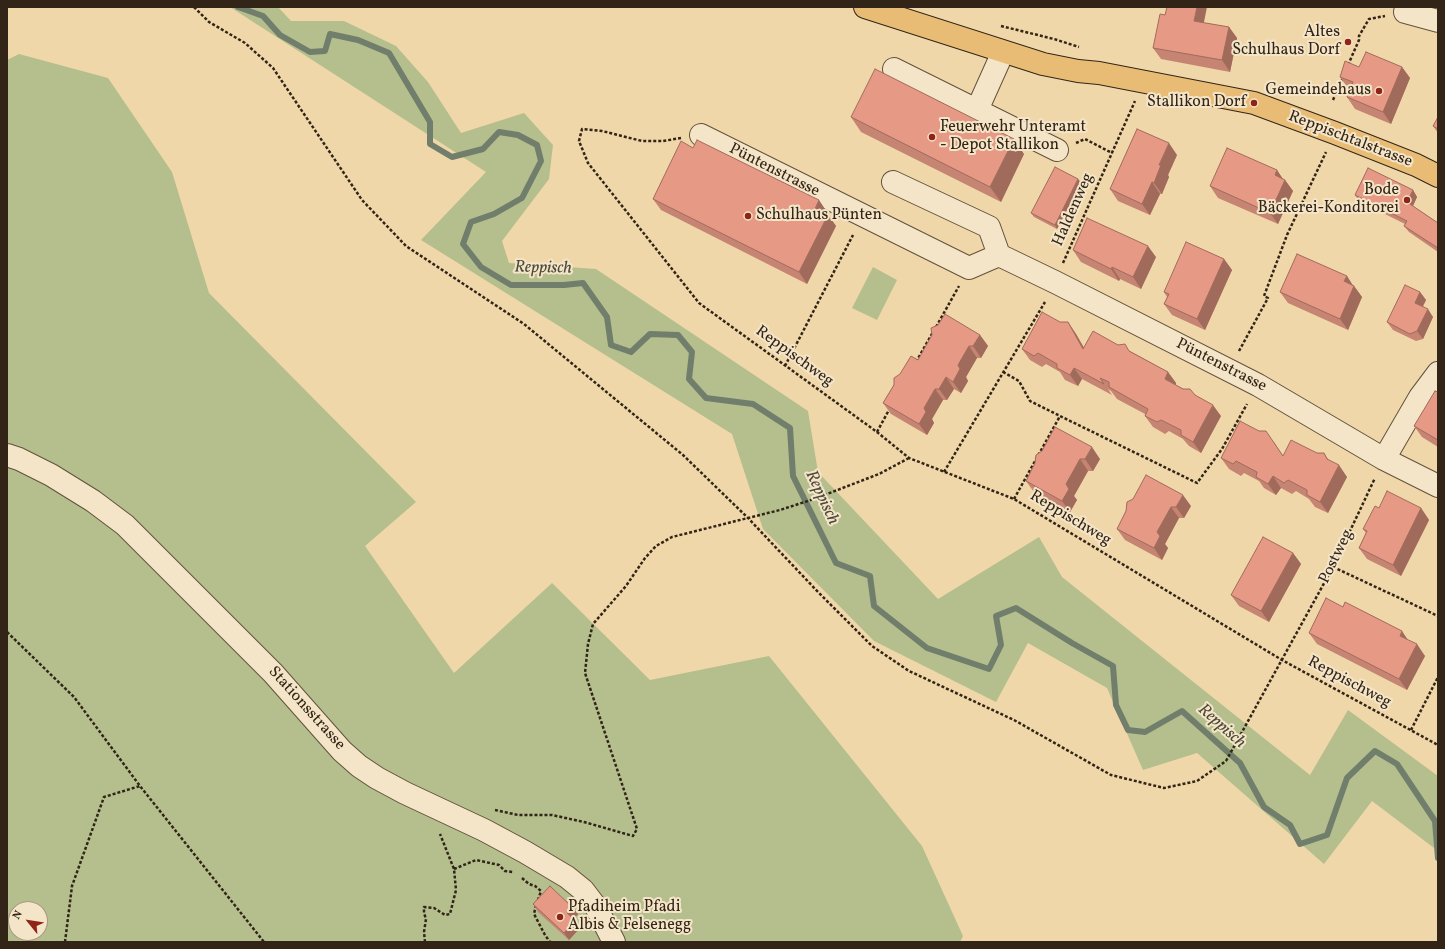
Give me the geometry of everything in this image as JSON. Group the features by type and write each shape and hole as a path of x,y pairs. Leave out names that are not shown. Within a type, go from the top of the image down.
{"main road":[{"name":"Reppischtalstrasse","path":"866,7 1049,66 1254,103 1335,133 1438,176"}],"street":[{"path":"1395,14 1438,21"},
{"path":"977,110 1003,52"},
{"path":"894,69 1057,150"},
{"name":"Püntenstrasse","path":"701,135 969,268"},
{"path":"893,182 989,227 999,255 969,268"},
{"name":"Püntenstrasse","path":"999,255 1258,384 1384,459 1438,486"},
{"path":"1384,459 1420,397 1438,373"},
{"name":"Stationsstrasse","path":"7,455 19,459 51,475 93,501 125,525 273,673 342,751 359,766 377,778 405,793 484,830 518,848 567,877 583,890 596,907 614,942"}],"path":[{"path":"194,7 210,22 245,43 273,68 362,200 406,246 524,324 684,455 748,518"},
{"path":"1346,69 1359,40 1359,36 1369,18 1395,14"},
{"path":"998,25 1054,39 1084,49"},
{"path":"1333,100 1344,75"},
{"name":"Haldenweg","path":"944,472 1048,297 1143,82"},
{"name":"Reppischweg","path":"701,135 664,140 642,141 602,131 582,129 579,141 588,163 699,303 877,432 909,458 1014,499 1282,660 1438,745"},
{"path":"1229,370 1268,298 1264,296 1287,235 1335,133"},
{"path":"1057,150 1085,139 1112,153"},
{"path":"785,366 863,216"},
{"path":"915,364 969,268"},
{"path":"1003,372 1019,381 1030,400 1197,483 1222,449 1258,384"},
{"path":"877,432 892,405"},
{"path":"1014,499 1060,416"},
{"path":"488,808 518,815 552,816 584,822 633,836 637,829 585,673 588,644 593,624 626,586 645,558 656,546 672,537 780,510 814,499 879,474 909,458"},
{"name":"Postweg","path":"748,518 818,592 872,646 909,671 1014,720 1111,775 1164,788 1197,781 1226,761 1333,567 1384,459"},
{"path":"1333,567 1438,616"},
{"path":"7,632 74,697 140,786 264,942"},
{"path":"1411,730 1438,677"},
{"path":"65,942 72,886 104,797 140,786"},
{"path":"425,942 424,932 426,919 424,907 434,908 444,915 450,914 456,890 454,869 437,829"},
{"path":"454,869 476,860 499,865 505,871 511,871 515,874"},
{"path":"520,877 541,891 534,914 545,936 550,942"}],"green space":[{"path":"230,7 278,7 291,21 344,21 396,46 428,82 461,133 524,113 553,145 549,179 502,241 509,263 596,269 808,411 818,472 938,599 1039,537 1062,577 1310,775 1348,710 1438,776 1438,851 1372,801 1324,864 1197,753 1143,770 1107,688 1028,643 996,702 874,641 763,529 732,434 421,240 486,172"},
{"path":"19,54 108,78 172,172 209,293 416,502 365,546 454,673 552,583 650,680 769,656 922,846 963,936 960,942 7,942 7,60"},
{"path":"873,267 897,280 877,320 852,308"}],"building":[{"name":"Altes Schulhaus Dorf","path":"1167,7 1197,7 1194,21 1229,27 1222,60 1153,48 1160,14 1165,15"},
{"name":"Gemeindehaus","path":"1366,52 1402,67 1383,112 1347,97 1353,82 1340,77 1345,61 1359,67"},
{"path":"875,69 1014,139 990,187 851,117"},
{"path":"1438,117 1438,129 1433,126"},
{"path":"1137,129 1169,143 1159,165 1161,165 1154,183 1152,182 1142,204 1110,189"},
{"name":"Schulhaus Pünten","path":"697,140 819,200 815,209 828,215 799,272 653,199 681,141 693,148"},
{"path":"1227,148 1277,170 1275,175 1285,180 1270,213 1210,186"},
{"path":"1055,167 1078,179 1055,225 1031,213"},
{"path":"1368,168 1413,190 1407,202 1438,223 1438,248 1404,226 1407,221 1355,195"},
{"path":"1087,218 1148,246 1133,277 1112,267 1111,269 1073,250"},
{"path":"1186,242 1224,259 1197,319 1164,304 1169,294 1164,292"},
{"path":"1297,254 1347,276 1344,281 1354,286 1340,319 1280,292"},
{"path":"1405,285 1420,292 1415,303 1428,309 1417,331 1410,334 1387,322"},
{"path":"1042,312 1060,322 1068,322 1083,349 1093,331 1118,345 1125,344 1129,351 1168,372 1165,379 1183,389 1190,389 1195,395 1213,405 1193,442 1181,435 1181,430 1161,420 1157,422 1145,416 1148,409 1109,387 1109,382 1100,378 1104,384 1074,368 1070,375 1057,368 1057,364 1038,353 1034,356 1022,349"},
{"path":"945,314 980,335 973,346 969,346 958,365 960,369 953,382 946,377 939,389 935,389 924,408 926,412 919,424 883,403 894,385 894,378 900,374 911,356 918,360 932,335 931,328 938,325"},
{"path":"1435,391 1438,392 1438,440 1414,426"},
{"path":"1240,421 1259,431 1266,431 1283,456 1291,440 1317,453 1324,453 1327,459 1339,465 1320,502 1307,495 1307,490 1288,480 1284,483 1273,476 1268,484 1256,477 1257,472 1236,461 1233,464 1221,458"},
{"path":"1055,427 1092,447 1085,459 1080,459 1066,484 1069,489 1062,501 1026,481 1035,463 1036,455 1042,451"},
{"path":"1146,475 1183,495 1176,507 1171,507 1157,532 1160,536 1154,548 1117,529 1126,511 1127,502 1133,499"},
{"path":"1387,491 1421,508 1393,565 1359,548 1367,531 1363,529 1375,506 1379,508"},
{"path":"1263,537 1293,553 1261,611 1231,595"},
{"path":"1326,598 1343,607 1345,602 1402,631 1400,636 1417,644 1399,679 1309,633"},
{"name":"Pfadiheim Pfadi Albis & Felsenegg","path":"550,886 572,907 567,913 575,920 564,933 533,904"}],"waterway":[{"name":"Reppisch","path":"238,7 263,16 280,35 310,52 325,51 330,34 358,40 389,53 430,122 430,144 452,157 483,149 499,132 518,135 537,145 541,161 522,198 494,214 471,222 463,244 481,267 511,285 564,285 583,283 607,317 611,345 631,352 650,334 678,335 692,352 689,379 706,398 753,404 790,428 793,476 836,563 870,576 874,606 927,648 989,669 1001,645 996,616 1016,608 1072,643 1113,666 1116,705 1128,730 1145,732 1182,711 1240,763 1264,807 1290,825 1300,844 1327,835 1347,778 1375,751 1397,764 1435,821 1438,858"}],"place":[{"name":"Altes Schulhaus Dorf","path":"1348,42"},
{"name":"Gemeindehaus","path":"1379,91"},
{"name":"Stallikon Dorf","path":"1254,103"},
{"name":"Feuerwehr Unteramt - Depot Stallikon","path":"932,137"},
{"name":"Bode Bäckerei-Konditorei","path":"1407,200"},
{"name":"Schulhaus Pünten","path":"748,216"},
{"name":"Pfadiheim Pfadi Albis & Felsenegg","path":"560,917"}]}
